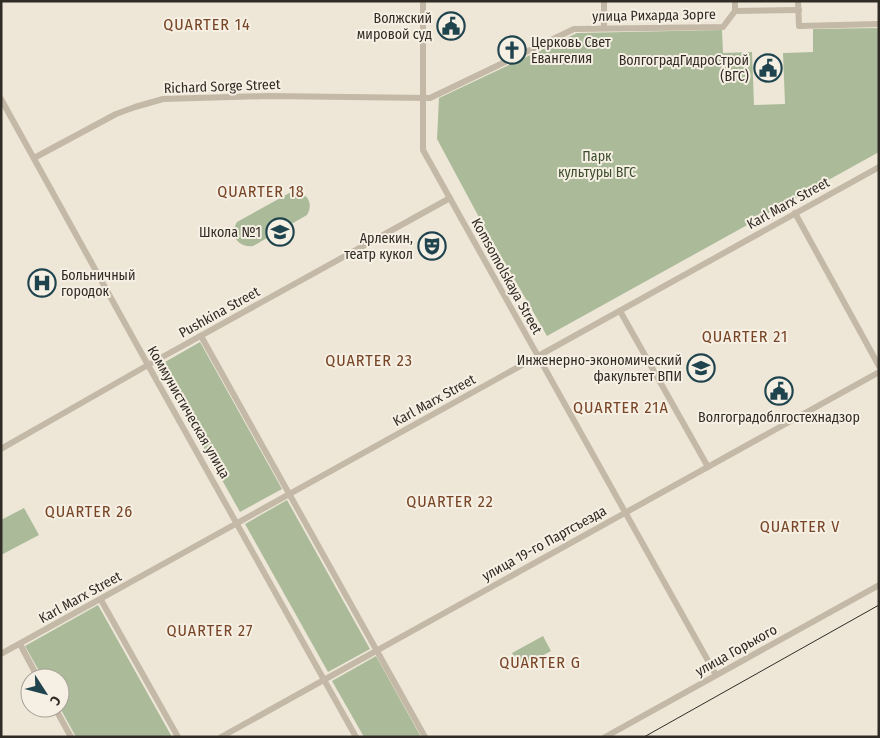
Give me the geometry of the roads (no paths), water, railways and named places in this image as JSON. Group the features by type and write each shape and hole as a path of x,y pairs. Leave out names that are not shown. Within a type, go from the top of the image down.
{"street":[{"name":"Komsomolskaya Street","path":"423,1 423,150 716,675"},
{"path":"604,1 604,28"},
{"path":"735,1 735,11"},
{"path":"798,1 799,26 879,24"},
{"name":"улица Рихарда Зорге","path":"424,99 430,98 574,29 723,27 735,11 798,10"},
{"name":"Richard Sorge Street","path":"34,158 116,114 163,99 302,96 424,99"},
{"name":"Коммунистическая улица","path":"1,99 356,737"},
{"name":"Karl Marx Street","path":"1,654 102,600 289,493 879,167"},
{"name":"Pushkina Street","path":"1,449 148,365 450,198"},
{"path":"795,213 879,366"},
{"path":"620,310 708,466"},
{"path":"201,336 425,737"},
{"name":"улица 19-го Партсъезда","path":"221,737 879,372"},
{"name":"улица Горького","path":"605,737 879,585"},
{"path":"102,600 178,737"},
{"path":"20,644 33,668"},
{"path":"61,718 71,737"}],"tram line":[{"path":"644,737 879,605"}],"place":[{"name":"Волжский мировой суд","path":"451,26"},
{"name":"Церковь Свет Евангелия","path":"512,50"},
{"name":"ВолгоградГидроСтрой (ВГС)","path":"768,68"},
{"name":"Школа №1","path":"280,232"},
{"name":"Арлекин, театр кукол","path":"432,246"},
{"name":"Больничный городок","path":"42,283"},
{"name":"Инженерно-экономический факультет ВПИ","path":"701,368"},
{"name":"Волгоградоблгостехнадзор","path":"779,391"}],"district":[{"name":"QUARTER 14","path":"207,24"},
{"name":"QUARTER 18","path":"261,191"},
{"name":"QUARTER 21","path":"745,336"},
{"name":"QUARTER 23","path":"369,360"},
{"name":"QUARTER 21A","path":"621,407"},
{"name":"QUARTER 22","path":"450,501"},
{"name":"QUARTER 26","path":"89,511"},
{"name":"QUARTER V","path":"800,526"},
{"name":"QUARTER 27","path":"210,630"},
{"name":"QUARTER G","path":"540,662"}],"park label":[{"name":"Парк культуры ВГС","path":"597,164"}]}
